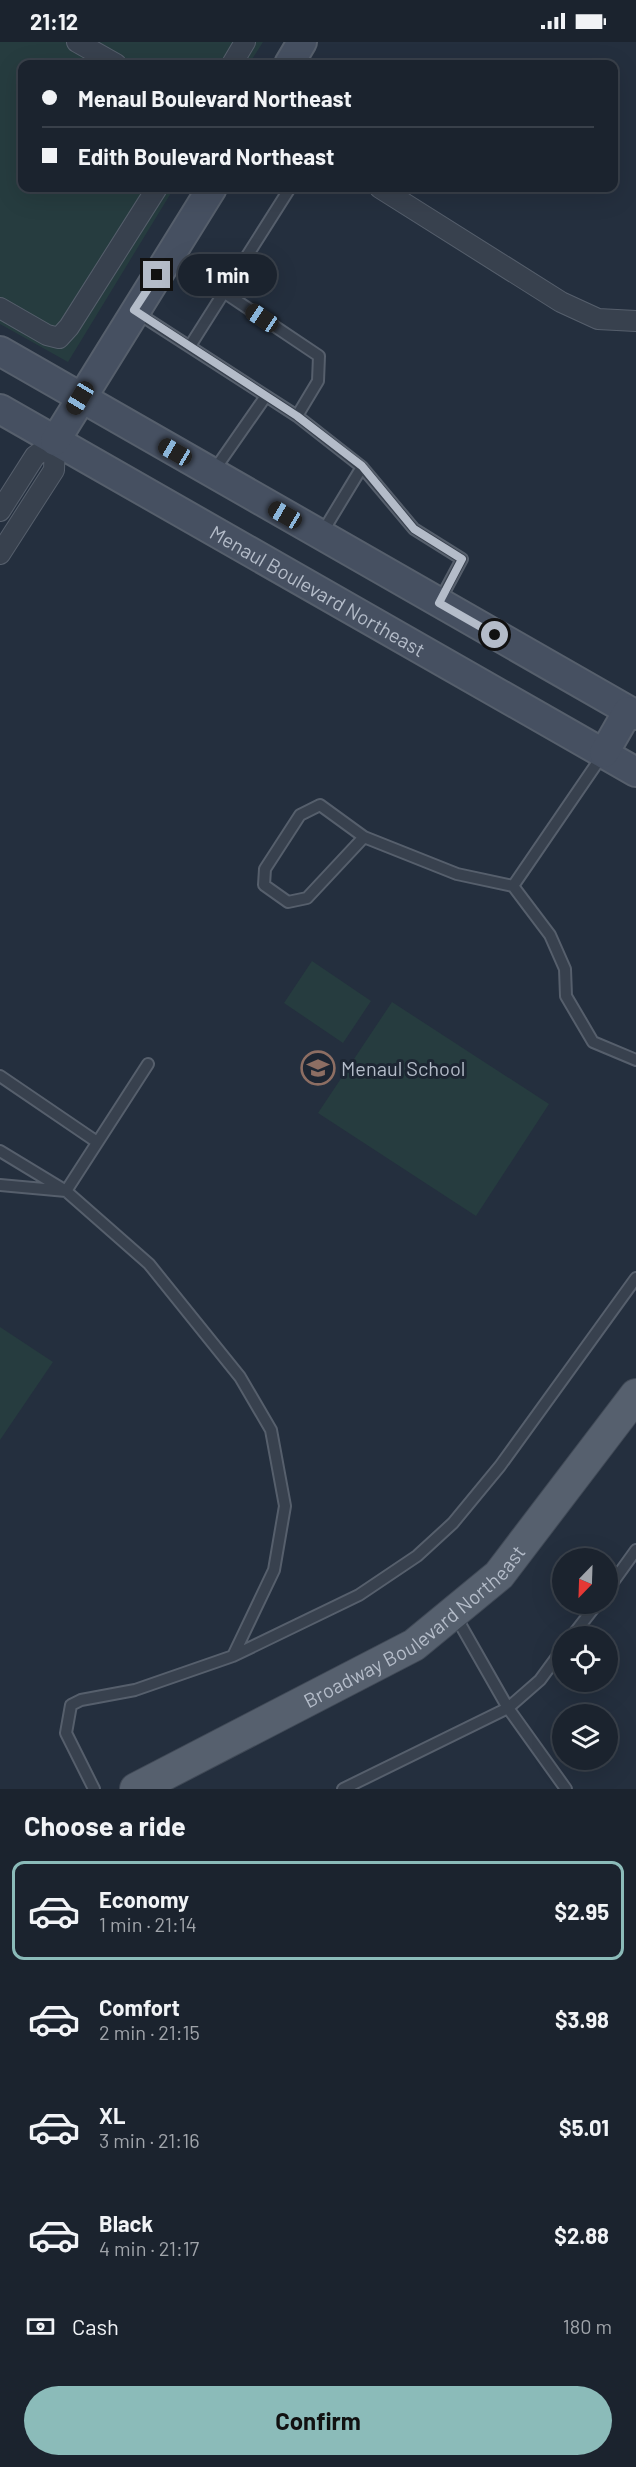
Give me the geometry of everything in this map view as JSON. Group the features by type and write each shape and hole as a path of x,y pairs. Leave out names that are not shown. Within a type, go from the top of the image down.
{"main road":[{"path":"291,60 302,42"},
{"path":"55,441 134,310 209,192"},
{"path":"0,351 632,713 604,753"},
{"name":"Menaul Boulevard Northeast","path":"0,410 636,772"},
{"name":"Broadway Boulevard Northeast","path":"136,1789 414,1645 499,1575 636,1395"}],"street":[{"path":"77,42 109,60"},
{"path":"234,60 245,42"},
{"path":"0,308 46,335 59,338 69,327 153,192"},
{"path":"386,192 561,302 598,319 636,321"},
{"path":"0,511 35,456 55,441"},
{"path":"0,554 6,530 54,470 55,441"}],"lane":[{"path":"190,346 288,192"},
{"path":"225,293 319,356 318,381 297,416"},
{"path":"134,310 297,416 362,466 414,529 462,559 439,603"},
{"path":"213,474 266,396"},
{"path":"321,536 362,466"},
{"path":"513,886 604,753"},
{"path":"364,837 307,898 288,902 264,885 265,869 300,815 320,805 364,837 457,874 513,886 550,935 565,969 567,996 593,1042 636,1060"},
{"path":"66,1191 148,1064"},
{"path":"0,1076 97,1142"},
{"path":"0,1151 66,1191 149,1264 240,1377 271,1430 285,1506 274,1570 233,1656"},
{"path":"0,1185 66,1191"},
{"path":"94,1789 66,1733 67,1714 71,1705 81,1700 135,1690 233,1656 359,1595 417,1556 453,1523 500,1466 636,1278"},
{"path":"618,1575 636,1550"},
{"path":"454,1612 508,1708 566,1789"},
{"path":"580,1626 589,1614"},
{"path":"343,1789 508,1708 540,1680 552,1664"}],"green space":[{"path":"0,42 263,42 252,60 18,60 18,192 172,192 68,362 0,324"},
{"path":"312,961 371,1001 343,1043 284,1003"},
{"path":"392,1002 549,1104 476,1216 318,1113"},
{"path":"0,1327 53,1362 0,1440"}],"place":[{"name":"Menaul School","path":"318,1068"}],"route":[{"path":"157,275 134,310 297,416 362,466 414,529 462,559 439,603 495,635"}]}
